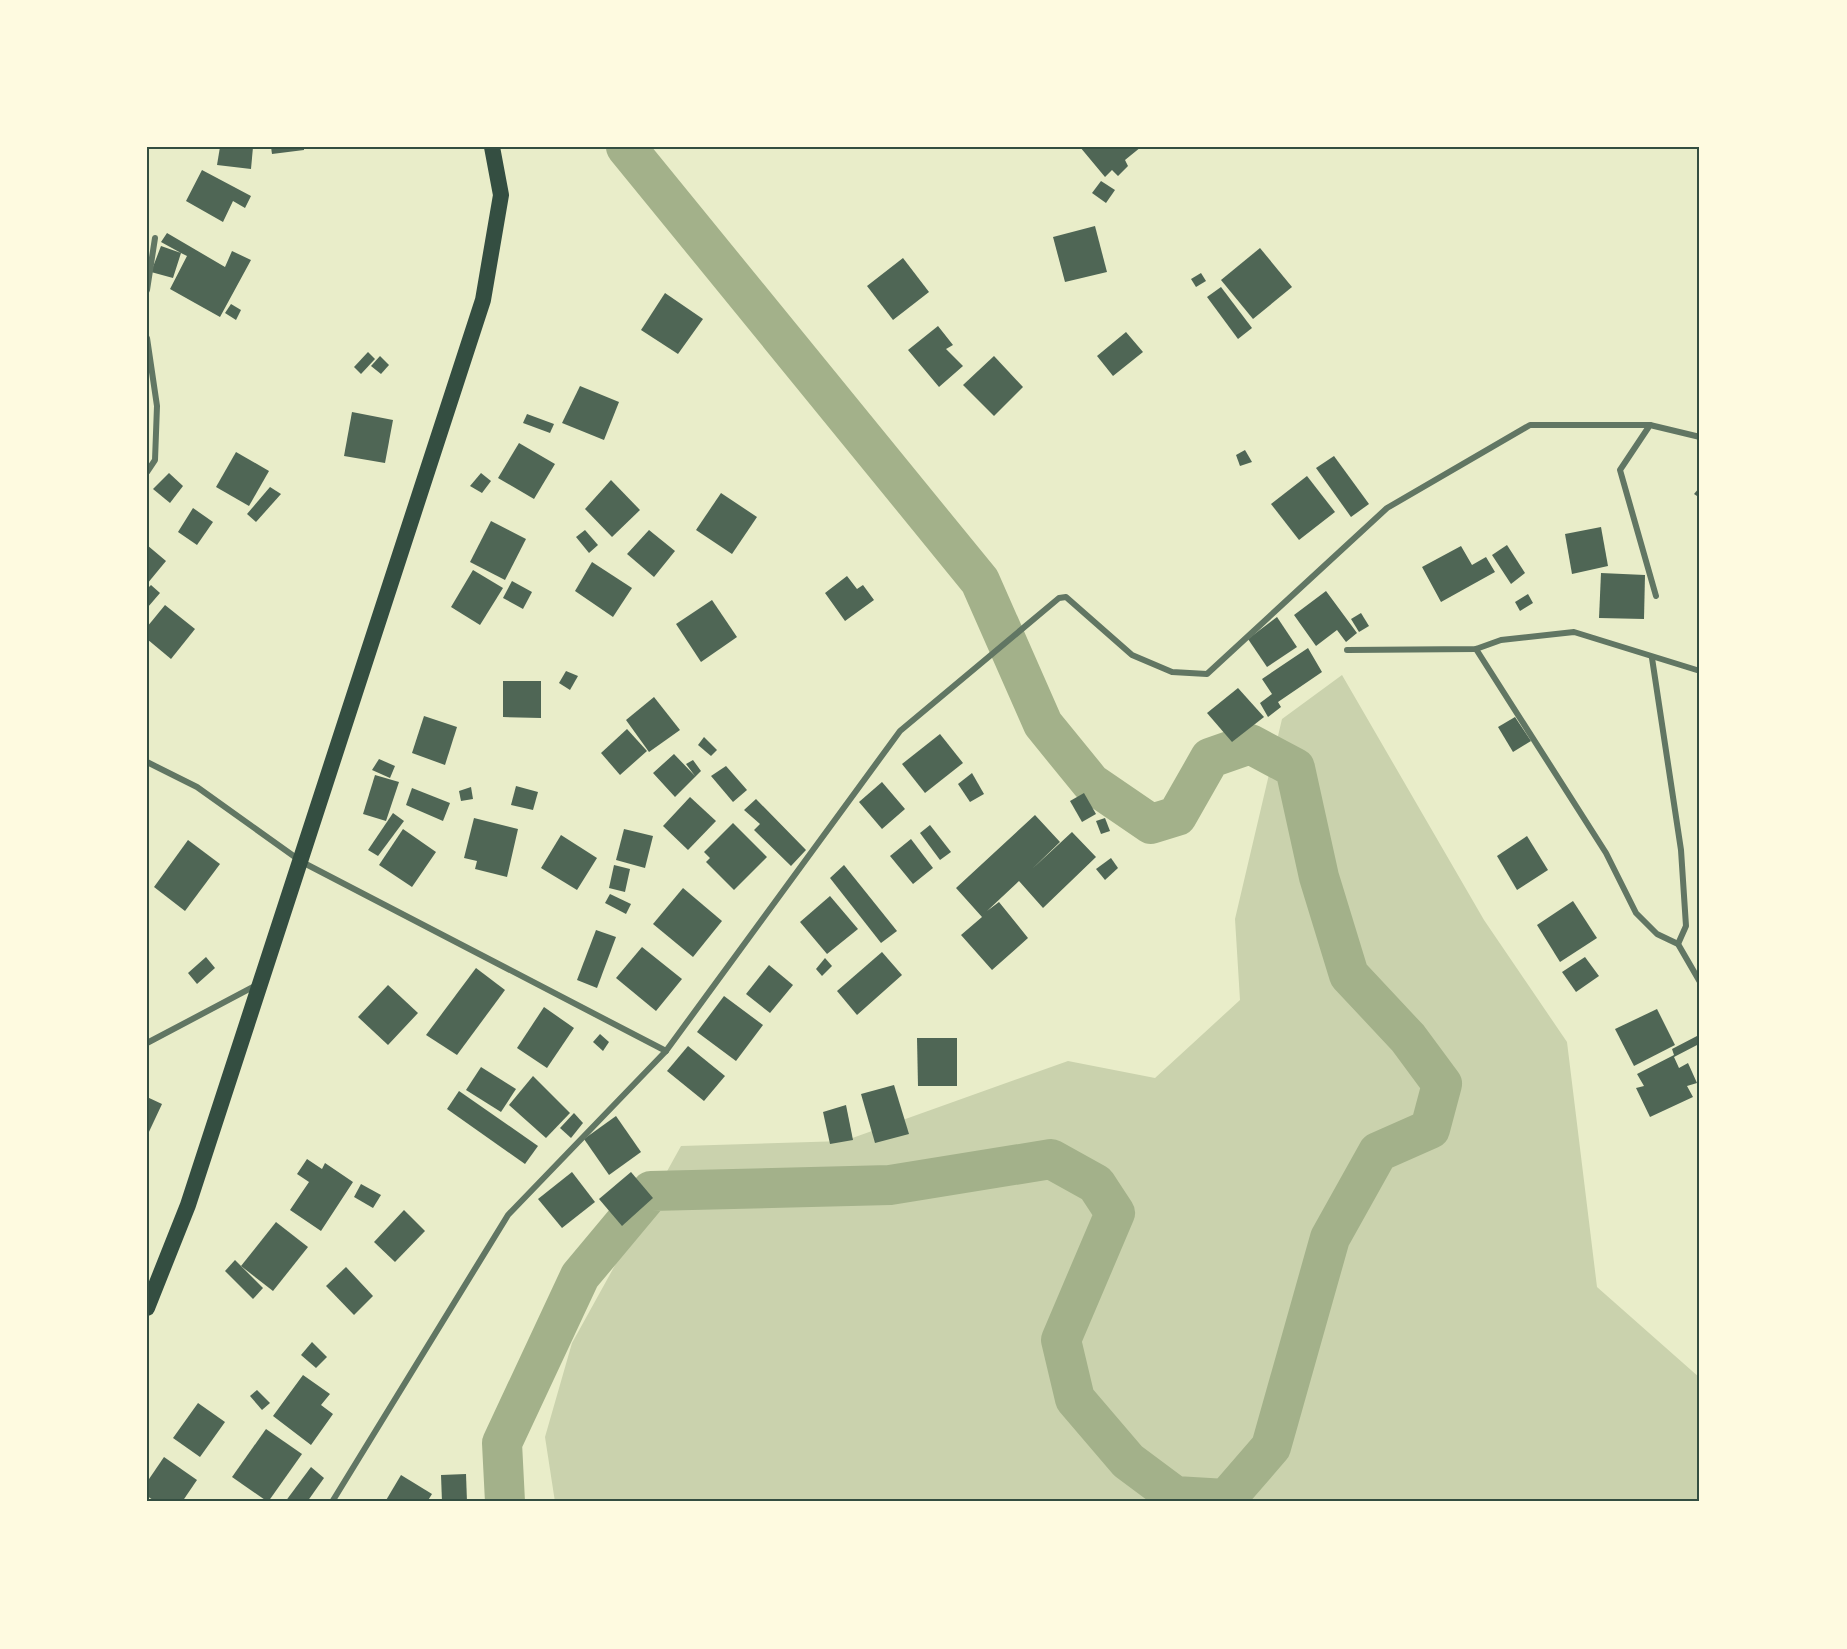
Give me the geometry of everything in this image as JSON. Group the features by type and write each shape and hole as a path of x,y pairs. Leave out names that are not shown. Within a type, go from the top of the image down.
{"highway":[{"path":"147,1308 188,1205 302,862 483,300 501,195 492,147"}],"street":[{"path":"147,290 155,238"},
{"path":"147,338 157,406 155,460 147,472"},
{"path":"332,1502 508,1215 666,1051 900,731 1059,598 1066,597 1132,655 1172,672 1207,674 1387,508 1530,426 1650,425 1700,437"},
{"path":"1650,425 1620,470 1656,596"},
{"path":"1347,650 1476,649 1501,640 1574,632 1700,671"},
{"path":"1476,649 1606,853 1636,913 1657,934 1678,944 1700,982"},
{"path":"1652,658 1681,850 1686,926 1678,944"},
{"path":"147,762 197,787 302,862 666,1051"},
{"path":"147,1043 262,982"}],"green space":[{"path":"1342,675 1484,920 1567,1042 1597,1287 1700,1378 1700,1502 555,1502 545,1437 572,1343 681,1146 844,1141 1068,1061 1155,1078 1240,1000 1235,919 1282,719"}],"building":[{"path":"220,147 253,147 251,169 217,165"},
{"path":"271,147 304,147 304,150 272,154"},
{"path":"1080,147 1141,147 1125,160 1128,166 1118,176 1112,170 1105,177"},
{"path":"202,170 251,196 245,208 233,201 223,222 186,201"},
{"path":"1101,181 1115,190 1106,203 1092,193"},
{"path":"1095,226 1107,272 1065,282 1053,237"},
{"path":"167,233 225,267 232,251 251,260 220,317 170,289 187,256 161,242"},
{"path":"161,246 181,253 173,278 151,272"},
{"path":"1260,248 1292,287 1253,319 1221,280"},
{"path":"903,258 929,292 893,320 867,286"},
{"path":"1201,273 1206,281 1196,287 1191,279"},
{"path":"1221,287 1252,328 1238,339 1207,297"},
{"path":"665,293 703,319 678,354 641,330"},
{"path":"231,304 241,310 236,320 225,313"},
{"path":"938,326 953,345 946,349 963,366 939,387 908,350"},
{"path":"1126,332 1143,352 1113,376 1097,356"},
{"path":"368,352 375,359 361,374 354,367"},
{"path":"380,356 389,365 381,374 371,366"},
{"path":"994,356 1023,387 994,416 963,385"},
{"path":"580,386 619,402 604,440 562,423"},
{"path":"352,412 393,420 385,463 344,456"},
{"path":"527,414 554,424 550,433 523,423"},
{"path":"519,443 555,464 534,499 498,478"},
{"path":"1245,450 1252,462 1240,466 1236,455"},
{"path":"236,452 269,471 249,506 216,487"},
{"path":"1334,456 1369,504 1351,517 1316,468"},
{"path":"169,473 183,486 170,503 153,489"},
{"path":"481,473 491,481 482,493 470,486"},
{"path":"1307,476 1335,512 1299,540 1271,504"},
{"path":"611,480 640,510 612,537 585,509"},
{"path":"270,487 281,494 256,522 247,514"},
{"path":"1700,487 1700,498 1694,494"},
{"path":"721,493 757,517 732,554 696,530"},
{"path":"193,508 213,522 197,545 178,532"},
{"path":"491,521 526,539 505,580 470,562"},
{"path":"1601,527 1608,566 1572,574 1565,534"},
{"path":"585,530 598,545 589,553 576,537"},
{"path":"649,530 675,551 654,577 627,554"},
{"path":"147,545 166,561 147,584"},
{"path":"1507,545 1525,573 1511,584 1492,555"},
{"path":"1461,546 1472,565 1486,557 1495,572 1441,602 1422,567"},
{"path":"592,562 632,588 613,617 575,591"},
{"path":"473,570 503,588 480,625 451,607"},
{"path":"1601,573 1645,575 1644,619 1599,618"},
{"path":"847,576 857,589 863,585 874,600 845,621 825,593"},
{"path":"512,581 532,592 523,609 503,598"},
{"path":"151,585 160,593 148,607 147,589"},
{"path":"1326,591 1357,633 1346,642 1337,630 1316,646 1294,615"},
{"path":"1528,594 1533,603 1520,611 1515,602"},
{"path":"712,600 737,637 701,662 676,624"},
{"path":"165,605 195,629 171,659 147,639 147,627"},
{"path":"1361,613 1369,626 1359,632 1351,619"},
{"path":"1277,617 1297,647 1267,667 1248,639"},
{"path":"1308,648 1322,672 1278,702 1281,707 1268,717 1260,703 1272,694 1262,679"},
{"path":"566,671 578,676 570,690 559,683"},
{"path":"503,681 541,681 541,718 503,717"},
{"path":"1238,688 1264,717 1232,742 1207,713"},
{"path":"654,697 680,730 649,752 626,720"},
{"path":"424,716 457,727 445,765 412,753"},
{"path":"1515,717 1531,741 1513,752 1498,727"},
{"path":"627,729 647,751 620,775 601,753"},
{"path":"940,734 963,763 925,793 902,764"},
{"path":"704,737 717,750 711,756 698,745"},
{"path":"674,754 695,776 686,764 693,760 701,771 675,797 653,773"},
{"path":"379,759 395,766 390,778 372,770"},
{"path":"726,766 747,790 733,802 711,776"},
{"path":"972,773 984,794 970,802 958,784"},
{"path":"375,775 399,782 386,821 363,814"},
{"path":"882,782 905,809 882,829 859,802"},
{"path":"516,786 538,792 533,810 511,805"},
{"path":"471,787 473,799 461,801 459,791"},
{"path":"412,788 450,803 443,821 406,805"},
{"path":"1084,793 1096,814 1082,822 1070,801"},
{"path":"690,797 716,821 688,850 663,826"},
{"path":"756,799 806,850 791,866 754,830 760,824 744,810"},
{"path":"393,813 404,821 378,856 368,850"},
{"path":"1035,815 1060,842 1032,869 1072,832 1096,857 1043,908 1019,881 987,911 999,902 1028,938 992,970 961,935 982,917 956,888"},
{"path":"474,818 518,829 507,877 475,869 477,861 464,858"},
{"path":"1105,818 1110,831 1101,834 1096,821"},
{"path":"733,823 767,857 734,890 706,862 710,858 704,852"},
{"path":"930,825 951,852 940,860 920,833"},
{"path":"403,829 436,852 412,887 379,865"},
{"path":"624,829 653,836 645,868 616,860"},
{"path":"561,835 597,858 577,890 541,868"},
{"path":"1527,836 1548,870 1517,890 1497,856"},
{"path":"911,839 933,868 913,884 890,856"},
{"path":"188,840 220,864 185,911 154,887"},
{"path":"1111,858 1118,868 1105,880 1096,869"},
{"path":"614,865 630,869 625,892 609,888"},
{"path":"844,865 897,931 881,943 830,878"},
{"path":"683,888 722,921 693,957 653,924"},
{"path":"610,894 631,904 626,914 605,903"},
{"path":"830,896 858,929 827,954 800,922"},
{"path":"1573,901 1597,938 1560,962 1537,925"},
{"path":"596,930 616,937 597,988 577,980"},
{"path":"642,947 682,979 656,1011 616,978"},
{"path":"882,952 902,975 857,1015 837,991"},
{"path":"206,957 215,968 197,984 188,973"},
{"path":"1585,957 1599,976 1576,992 1562,972"},
{"path":"825,958 832,966 822,976 816,969"},
{"path":"769,965 793,985 770,1013 746,994"},
{"path":"476,968 505,990 457,1055 426,1035"},
{"path":"388,985 418,1013 388,1045 358,1017"},
{"path":"724,996 763,1025 736,1061 697,1032"},
{"path":"544,1007 574,1028 547,1068 517,1048"},
{"path":"1657,1009 1675,1045 1634,1066 1615,1029"},
{"path":"600,1034 609,1042 603,1051 593,1042"},
{"path":"1697,1036 1699,1044 1674,1057 1679,1068 1688,1063 1697,1083 1687,1086 1693,1097 1650,1117 1636,1088 1644,1086 1637,1074 1674,1055 1672,1049"},
{"path":"917,1038 957,1038 957,1086 918,1086"},
{"path":"688,1046 725,1076 704,1101 667,1071"},
{"path":"481,1067 516,1089 501,1112 466,1090"},
{"path":"533,1076 570,1113 546,1138 509,1105"},
{"path":"894,1085 909,1134 875,1143 861,1094"},
{"path":"459,1091 538,1146 525,1164 447,1109"},
{"path":"147,1097 162,1104 147,1136"},
{"path":"846,1105 853,1140 830,1144 823,1112"},
{"path":"574,1113 583,1123 571,1138 560,1128"},
{"path":"616,1116 641,1152 609,1175 584,1139"},
{"path":"307,1159 322,1169 325,1163 353,1182 321,1231 290,1210 309,1182 297,1174"},
{"path":"572,1172 595,1202 562,1228 538,1199"},
{"path":"631,1172 653,1198 622,1226 599,1199"},
{"path":"361,1184 381,1195 373,1208 354,1197"},
{"path":"404,1210 425,1231 395,1262 374,1242"},
{"path":"276,1222 308,1247 273,1291 241,1266"},
{"path":"235,1260 263,1288 253,1299 225,1271"},
{"path":"346,1267 373,1296 354,1315 326,1286"},
{"path":"312,1342 327,1357 316,1368 301,1355"},
{"path":"303,1375 330,1394 321,1405 333,1414 311,1445 273,1416"},
{"path":"257,1390 270,1403 262,1410 250,1396"},
{"path":"198,1403 225,1422 200,1457 173,1438"},
{"path":"266,1429 302,1454 268,1502 232,1477"},
{"path":"164,1457 197,1480 182,1502 156,1502 147,1496 147,1482"},
{"path":"311,1467 324,1478 307,1502 285,1502"},
{"path":"466,1474 467,1502 442,1502 441,1475"},
{"path":"401,1475 432,1494 427,1502 385,1502"}],"waterway":[{"path":"505,1502 502,1443 580,1276 651,1191 890,1185 1051,1159 1096,1184 1115,1213 1061,1340 1075,1399 1128,1461 1175,1496 1226,1499 1271,1447 1330,1238 1378,1152 1430,1129 1442,1084 1408,1038 1349,975 1319,877 1295,768 1250,744 1210,758 1177,816 1151,824 1091,783 1043,724 980,581 626,147"}]}
